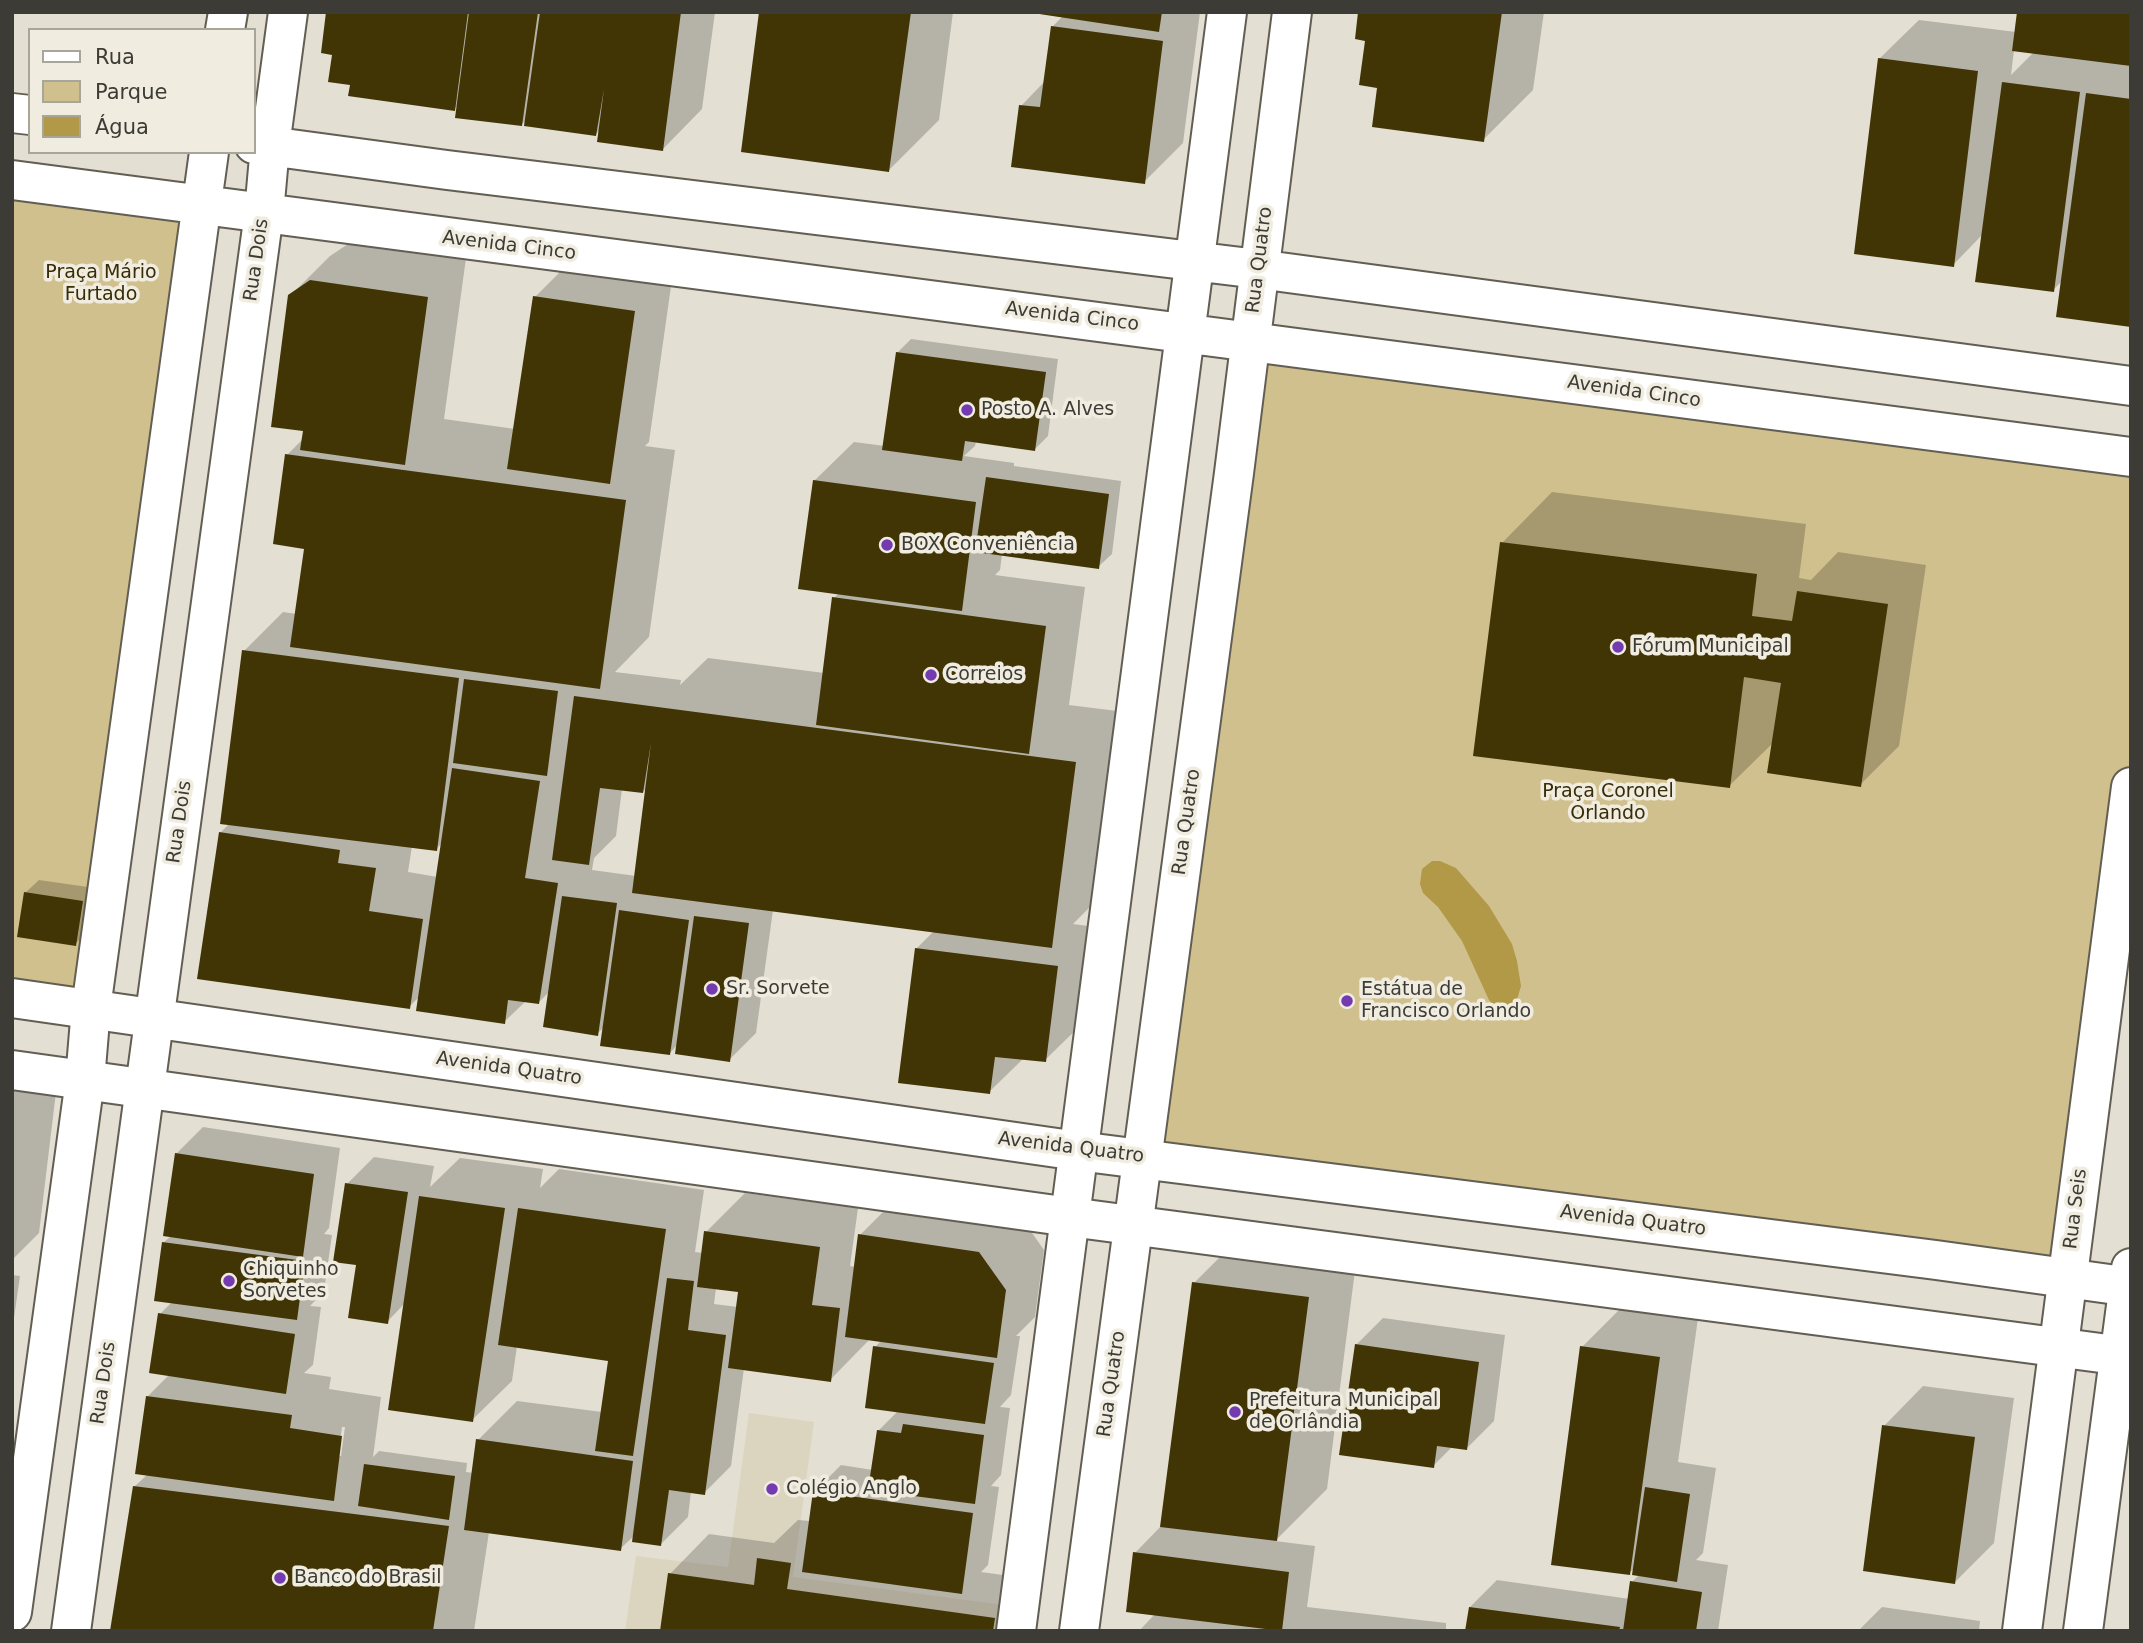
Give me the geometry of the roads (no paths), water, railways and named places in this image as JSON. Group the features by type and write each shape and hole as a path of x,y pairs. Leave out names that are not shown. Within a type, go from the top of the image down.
{"street":[{"name":"Rua Dois","path":"71,1631 264,213 262,145 289,12"},
{"path":"1016,1631 1227,12"},
{"name":"Rua Quatro","path":"1079,1631 1251,341 1292,12"},
{"path":"262,145 460,172 1258,269 2131,386"},
{"path":"12,1612 85,1080 91,1009 209,154"},
{"name":"Avenida Cinco","path":"12,180 2131,457"},
{"name":"Rua Seis","path":"2022,1631 2131,787"},
{"name":"Avenida Quatro","path":"12,998 1078,1151 2068,1277 2130,1281"},
{"path":"12,1070 144,1086 1070,1217 2059,1345 2125,1356"},
{"path":"2082,1631 2125,1356 2130,1281"}],"water":[{"path":"1432,861 1440,861 1456,868 1489,906 1512,944 1521,986 1516,1003 1506,1010 1495,1007 1489,1000 1462,941 1438,907 1423,893 1420,884 1422,869"}],"place":[{"name":"Posto A. Alves","path":"967,410"},
{"name":"BOX Conveniência","path":"887,545"},
{"name":"Fórum Municipal","path":"1618,647"},
{"name":"Correios","path":"931,675"},
{"name":"Sr. Sorvete","path":"712,989"},
{"name":"Estátua de Francisco Orlando","path":"1347,1001"},
{"name":"Chiquinho Sorvetes","path":"229,1281"},
{"name":"Prefeitura Municipal de Orlândia","path":"1235,1412"},
{"name":"Colégio Anglo","path":"772,1489"},
{"name":"Banco do Brasil","path":"280,1578"}],"park label":[{"name":"Praça Mário Furtado","path":"101,284"},
{"name":"Praça Coronel Orlando","path":"1608,803"}]}
